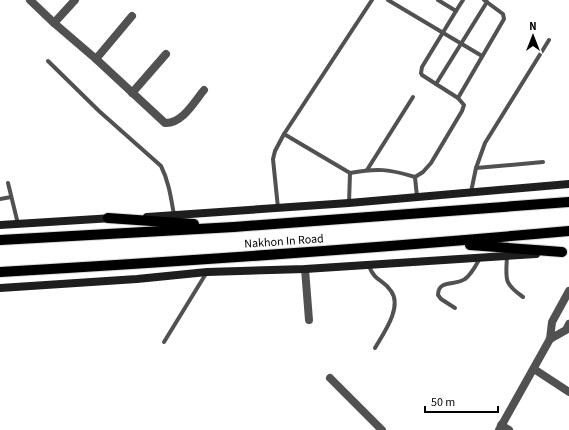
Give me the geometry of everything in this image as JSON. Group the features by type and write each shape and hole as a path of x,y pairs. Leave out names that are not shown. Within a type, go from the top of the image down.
{"main road":[{"path":"0,225 108,218 174,216 569,184"},
{"name":"Nakhon In Road","path":"0,240 234,227 569,202"},
{"path":"108,218 234,227"},
{"name":"Nakhon In Road","path":"0,272 441,243 569,231"},
{"path":"441,243 565,252"},
{"path":"0,288 207,272 369,266 565,252"}],"street":[{"path":"30,0 165,123 170,123 180,118 204,90"},
{"path":"54,23 75,0"},
{"path":"96,59 132,16"},
{"path":"132,93 166,54"},
{"path":"305,269 309,320"},
{"path":"508,430 500,428 550,339 552,322 569,291"},
{"path":"550,339 566,330 569,324"},
{"path":"534,369 569,392"},
{"path":"330,378 382,430"}],"lane":[{"path":"278,208 273,159 275,151 284,134 372,0"},
{"path":"388,0 482,56"},
{"path":"438,0 456,11"},
{"path":"284,134 350,173 367,170 388,170 415,177 423,172 431,163 462,111 464,105 458,98 422,75 421,71 463,0"},
{"path":"436,84 462,44 486,1 503,14 504,19 458,98"},
{"path":"471,193 476,168 485,143 550,40"},
{"path":"48,61 160,166 168,183 174,216"},
{"path":"367,170 413,97"},
{"path":"476,168 543,162"},
{"path":"349,203 350,173"},
{"path":"415,177 417,197"},
{"path":"8,183 18,224"},
{"path":"0,199 12,197"},
{"path":"506,256 506,274 509,285 523,297"},
{"path":"455,308 441,299 438,295 440,287 442,285 466,279 472,272 480,257"},
{"path":"369,266 375,278 391,291 394,296 395,306 390,321 375,348"},
{"path":"164,342 207,272"}]}
